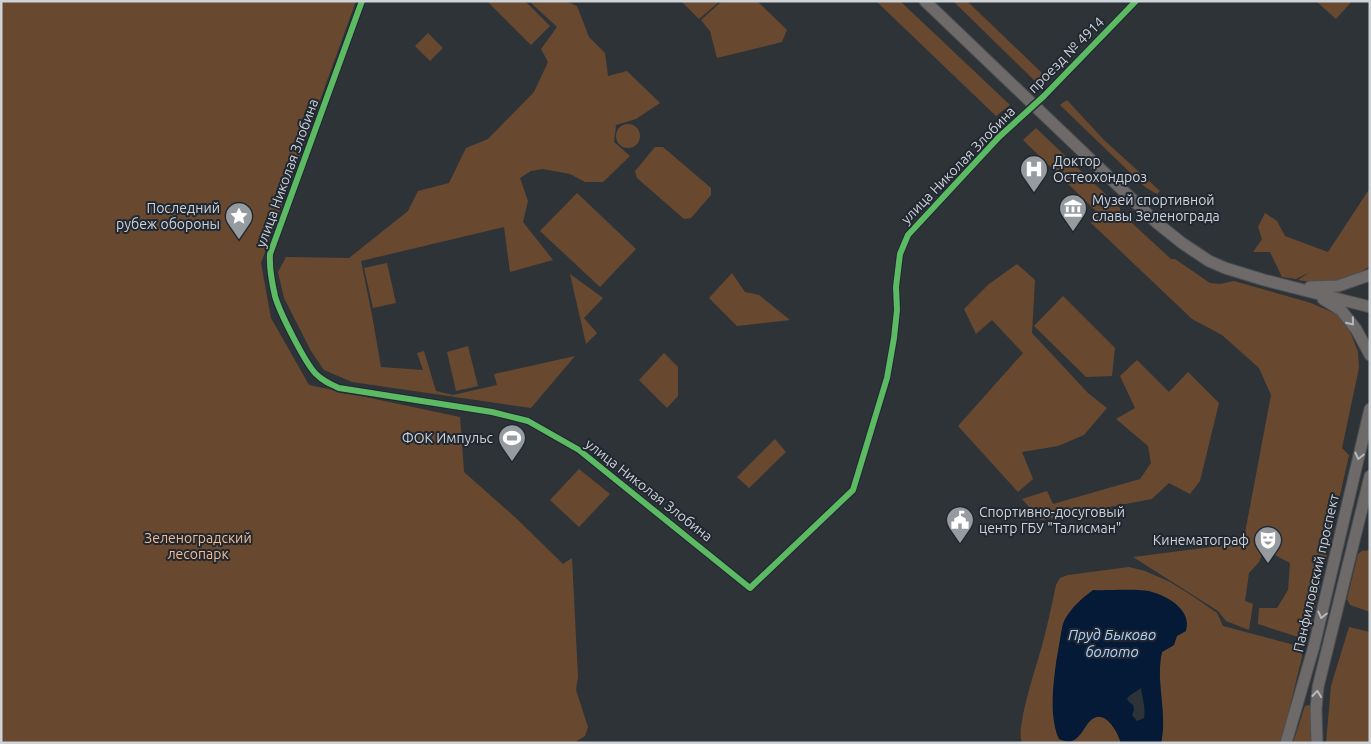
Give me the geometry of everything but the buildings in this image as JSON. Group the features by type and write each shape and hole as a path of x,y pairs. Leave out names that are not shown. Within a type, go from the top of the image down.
{"main road":[{"path":"925,1 1157,222 1182,243 1209,261 1225,268 1370,307"},
{"path":"1296,288 1338,286 1370,274"},
{"path":"1296,288 1323,299 1341,310 1356,329 1370,355"},
{"name":"Панфиловский проспект","path":"1286,743 1314,646 1370,409"},
{"name":"Панфиловский проспект","path":"1317,743 1316,709 1318,687 1370,476"}],"street":[{"name":"улица Николая Злобина","path":"362,1 270,254 269,264 275,298 299,348 314,373 324,381 339,388 492,412 528,421 580,450 750,588 853,490 887,378 897,310 896,287 900,254 908,235 999,137 1035,104"},
{"name":"проезд № 4914","path":"1035,104 1136,1"}],"green space":[{"name":"Зеленоградский лесопарк","path":"1,1 356,1 261,263 271,318 309,385 460,417 464,472 517,519 563,564 572,558 578,677 576,690 588,727 585,736 574,743 1,743"},
{"path":"487,1 525,1 550,26 531,45"},
{"path":"529,1 566,1 577,6 589,37 605,53 608,76 627,71 660,103 636,119 616,125 614,142 630,156 603,182 585,182 570,174 543,169 531,171 520,178 528,201 523,222 553,260 510,272 504,227 361,261 381,367 423,370 417,353 424,351 436,391 453,395 497,385 494,374 575,356 531,408 352,382 324,370 311,351 284,298 278,272 286,257 349,258 408,211 418,191 449,183 466,148 488,139 534,92 548,62 541,49 557,27"},
{"path":"681,1 720,1 699,19"},
{"path":"722,1 757,1 787,30 782,42 717,58 710,31 701,20"},
{"path":"876,1 900,1 1010,105 996,116"},
{"path":"953,1 967,1 1044,75 1037,83"},
{"path":"1316,1 1352,1 1336,19"},
{"path":"428,33 443,48 430,61 415,46"},
{"path":"1067,100 1103,139 1160,191 1157,194 1145,187 1060,105"},
{"path":"628,124 636,128 640,136 636,144 628,148 620,144 616,136 620,128"},
{"path":"1036,128 1120,208 1120,212 1171,259 1175,259 1210,283 1220,284 1234,281 1311,303 1336,314 1350,331 1358,352 1359,368 1342,448 1349,455 1310,630 1305,636 1298,637 1258,624 1259,608 1277,608 1288,590 1290,563 1273,554 1262,555 1259,562 1249,573 1245,601 1253,604 1249,630 1226,621 1218,611 1133,557 1235,544 1245,533 1271,395 1259,368 1222,335 1192,319 1091,223 1099,214 1023,140"},
{"path":"655,147 663,147 711,188 711,195 691,218 684,219 637,178 635,171"},
{"path":"1370,188 1370,266 1352,278 1329,285 1298,280 1310,272 1296,279 1282,277 1270,252 1253,252 1262,239 1258,227 1265,213 1277,221 1285,236 1328,252"},
{"path":"577,193 636,249 600,287 540,231"},
{"path":"387,263 396,303 373,308 364,268"},
{"path":"1017,264 1035,280 1032,333 1088,393 1107,408 1084,435 1058,446 1022,452 1033,479 1018,492 958,426 1023,353 992,320 976,334 964,309 989,284"},
{"path":"732,273 745,292 759,295 790,320 737,326 709,298"},
{"path":"570,274 603,298 584,318 597,333 586,344"},
{"path":"1063,296 1115,348 1112,376 1086,377 1034,326"},
{"path":"468,346 478,386 456,391 447,352"},
{"path":"664,353 678,367 678,396 667,408 639,380"},
{"path":"1137,360 1169,392 1188,372 1219,403 1200,481 1190,494 1169,483 1152,499 1041,520 1022,499 1047,491 1053,504 1140,479 1151,463 1148,446 1116,419 1135,408 1120,376"},
{"path":"775,439 786,452 749,488 737,477"},
{"path":"579,469 610,494 579,527 550,500"},
{"path":"1370,550 1370,612 1350,605 1347,599 1358,554 1362,551"},
{"path":"1129,567 1145,571 1170,582 1194,597 1217,613 1223,626 1298,646 1302,651 1302,657 1281,743 1161,743 1163,720 1160,663 1162,652 1174,645 1063,623 1056,663 1053,707 1074,740 1092,719 1102,717 1107,719 1114,727 1121,743 1022,743 1024,709 1045,635 1056,585 1060,578 1068,575"},
{"path":"1349,627 1370,632 1370,743 1326,743 1331,686"},
{"path":"1309,705 1311,743 1293,743 1305,706"}],"water":[{"name":"Пруд Быково болото","path":"1093,590 1139,590 1159,594 1178,606 1186,617 1186,631 1177,636 1174,645 1162,652 1160,675 1163,732 1161,743 1121,743 1113,726 1104,718 1099,717 1089,722 1076,739 1068,742 1059,739 1053,716 1053,690 1062,628 1070,612","holes":["1141,688 1144,718 1137,721 1132,715 1133,705 1127,699"]}],"cycle path":[{"path":"362,1 270,254 271,275 277,303 311,368 321,379 339,388 492,412 528,421 579,450 750,588 853,490 887,378 897,310 896,287 900,254 908,235 999,137 1044,96 1136,1"}],"place":[{"name":"Доктор Остеохондроз","path":"1034,193"},
{"name":"Музей спортивной славы Зеленограда","path":"1073,232"},
{"name":"Последний рубеж обороны","path":"239,240"},
{"name":"ФОК Импульс","path":"512,462"},
{"name":"Спортивно-досуговый центр ГБУ \"Талисман\"","path":"960,544"},
{"name":"Кинематограф","path":"1268,564"}]}
